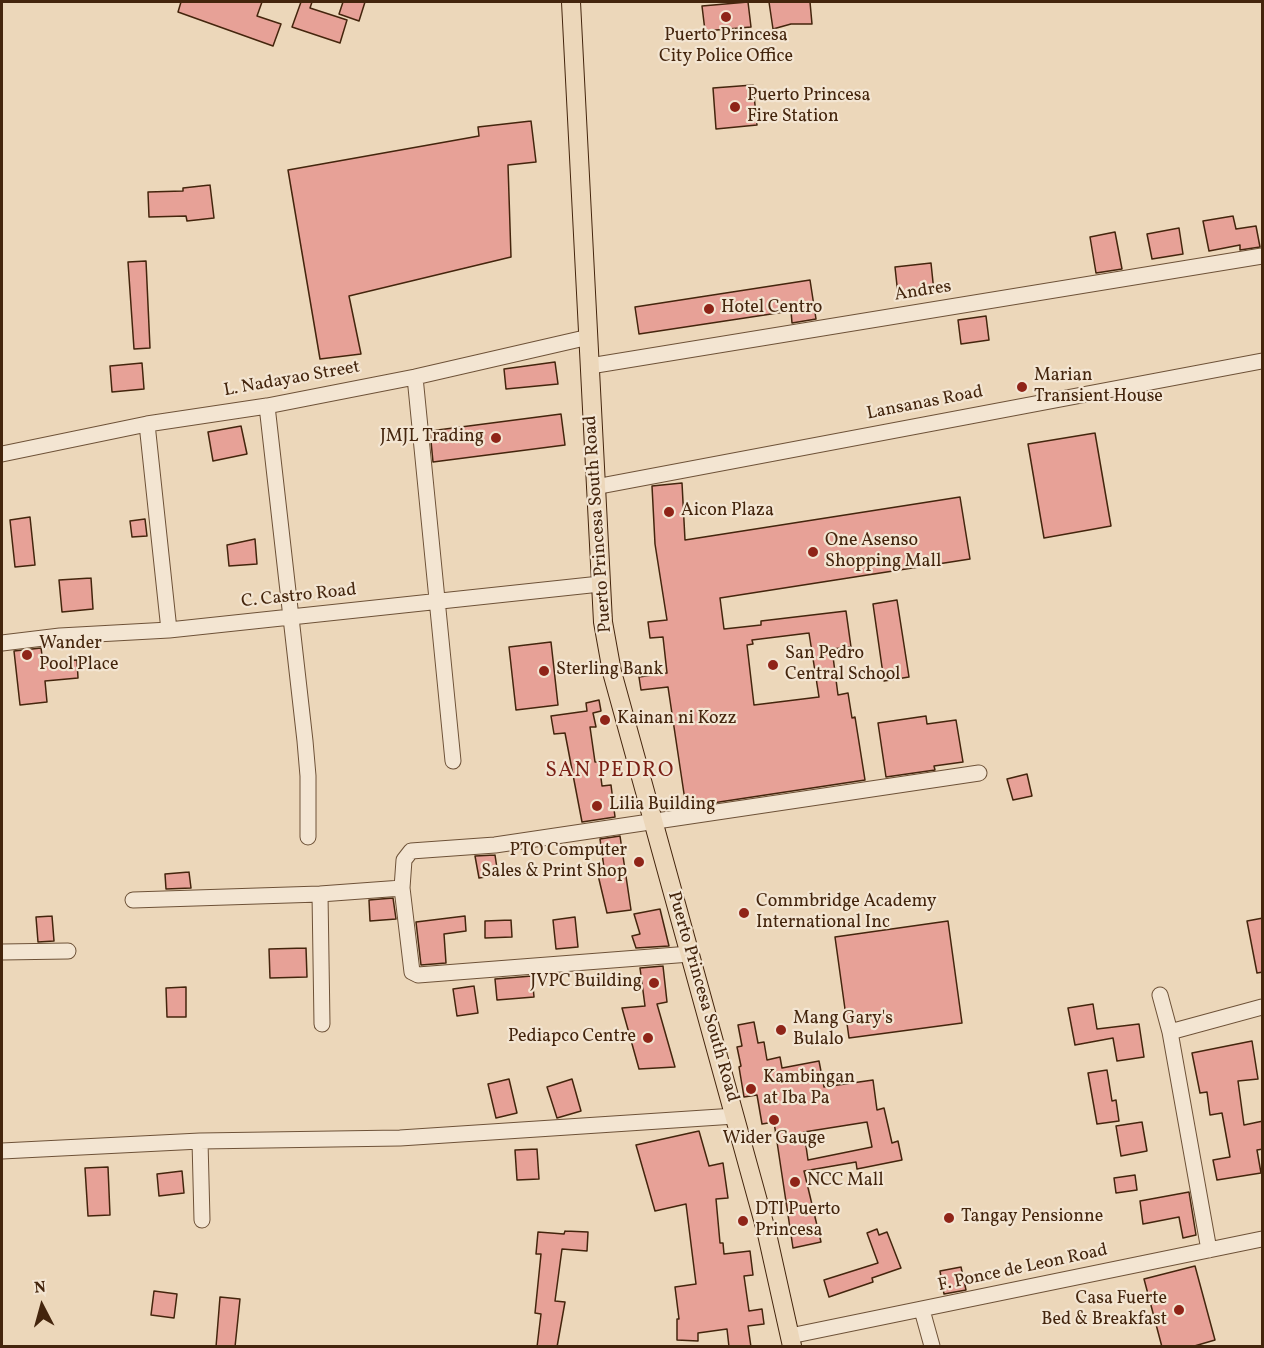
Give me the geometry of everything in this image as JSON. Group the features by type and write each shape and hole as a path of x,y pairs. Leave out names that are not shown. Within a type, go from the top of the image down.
{"main road":[{"name":"Puerto Princesa South Road","path":"571,2 600,584 612,672 767,1234 791,1341"}],"street":[{"name":"Andres","path":"590,366 1263,256"},
{"name":"L. Nadayao Street","path":"2,454 147,424 267,406 415,377 589,337"},
{"name":"Lansanas Road","path":"595,487 1263,361"},
{"path":"415,377 453,761"},
{"path":"267,406 293,617 308,776 308,837"},
{"path":"147,424 169,630"},
{"name":"C. Castro Road","path":"2,643 60,636 169,630 600,584"},
{"path":"690,954 418,975 412,972 402,888 404,860 411,852 495,845 979,773"},
{"path":"133,900 320,894 402,888"},
{"path":"320,894 322,1024"},
{"path":"2,952 68,951"},
{"path":"1160,995 1170,1032 1209,1250"},
{"path":"1170,1032 1263,1006"},
{"path":"2,1151 200,1141 400,1138 735,1116"},
{"path":"200,1141 202,1220"},
{"name":"F. Ponce de Leon Road","path":"791,1341 922,1310 1263,1239"},
{"path":"922,1310 932,1347"}],"building":[{"path":"181,2 262,2 257,16 281,24 273,46 178,12"},
{"path":"301,2 312,2 310,8 347,20 340,43 292,27"},
{"path":"343,2 365,2 359,21 339,14"},
{"name":"Puerto Princesa City Police Office","path":"748,2 751,27 705,31 702,6"},
{"path":"769,2 810,2 812,24 791,24 773,29"},
{"name":"Puerto Princesa Fire Station","path":"753,85 757,125 716,129 713,88"},
{"path":"531,121 536,162 508,165 511,257 349,296 361,354 320,359 288,170 479,136 478,127"},
{"path":"210,185 214,218 187,221 186,216 149,217 148,192 183,191 183,188"},
{"path":"1233,216 1236,229 1256,226 1260,247 1240,250 1240,245 1209,251 1203,221"},
{"path":"1179,228 1183,254 1152,259 1147,234"},
{"path":"1115,232 1122,269 1096,273 1090,237"},
{"path":"146,261 150,348 134,349 128,262"},
{"path":"931,263 934,292 898,295 895,267"},
{"path":"810,280 816,319 792,323 791,311 639,334 635,307"},
{"path":"986,316 989,340 961,344 958,320"},
{"path":"555,362 558,384 506,389 504,369"},
{"path":"142,363 144,389 112,392 110,366"},
{"name":"JMJL Trading","path":"561,414 565,445 433,462 430,431"},
{"path":"241,426 247,454 213,461 208,432"},
{"path":"1095,433 1111,526 1044,538 1028,444"},
{"path":"682,483 685,540 960,497 970,559 720,598 724,629 761,625 761,621 846,611 851,647 832,649 838,695 848,693 852,718 855,717 865,780 686,807 668,687 641,690 639,677 667,673 663,637 650,638 648,622 667,620 655,544 652,486","holes":["809,633 819,697 754,705 747,645 753,644 752,640"]},
{"path":"30,517 35,565 15,567 10,520"},
{"path":"145,519 147,536 132,537 130,521"},
{"path":"255,539 257,564 229,566 227,545"},
{"path":"91,578 93,609 62,612 59,580"},
{"path":"897,600 909,677 884,681 873,604"},
{"path":"551,642 558,705 516,710 509,647"},
{"path":"41,648 43,662 77,660 78,678 45,681 47,702 20,705 14,651"},
{"path":"599,700 601,711 593,713 596,727 590,727 595,762 599,762 602,786 611,785 615,817 582,822 565,733 554,734 551,716 587,711 586,703"},
{"path":"926,716 927,724 956,720 963,762 934,766 935,770 886,777 878,723"},
{"path":"1027,774 1032,796 1013,800 1007,779"},
{"path":"620,836 631,910 607,913 598,875 605,875 600,839"},
{"path":"495,855 498,875 479,878 475,856"},
{"path":"189,872 191,888 166,889 165,874"},
{"path":"393,898 396,919 370,921 369,900"},
{"path":"660,909 669,946 636,948 632,936 640,934 634,914"},
{"path":"52,916 54,941 38,942 36,917"},
{"path":"465,916 466,931 444,934 446,963 421,965 416,922"},
{"path":"575,917 578,947 556,949 553,920"},
{"path":"1263,918 1263,972 1257,973 1247,921"},
{"path":"511,920 512,937 485,938 485,921"},
{"path":"948,921 962,1023 849,1038 835,937"},
{"path":"306,948 307,977 270,978 269,949"},
{"name":"Pediapco Centre","path":"663,966 667,1002 657,1004 675,1067 639,1069 622,1008 645,1006 640,968"},
{"path":"532,976 534,997 497,1000 495,979"},
{"path":"474,986 478,1013 457,1016 453,989"},
{"path":"186,987 186,1017 167,1017 166,988"},
{"path":"1093,1004 1097,1029 1139,1024 1144,1057 1117,1061 1113,1038 1075,1045 1068,1008"},
{"path":"754,1022 758,1043 764,1042 767,1060 780,1057 782,1068 819,1061 824,1087 873,1080 877,1110 884,1108 892,1143 898,1141 902,1160 857,1169 856,1162 804,1171 821,1242 793,1248 774,1122 762,1124 757,1095 744,1097 737,1047 742,1046 738,1025","holes":["867,1122 872,1147 808,1160 804,1132"]},
{"path":"1252,1041 1258,1079 1238,1081 1244,1125 1263,1121 1263,1149 1257,1150 1261,1173 1217,1180 1213,1160 1230,1157 1222,1113 1210,1115 1207,1092 1200,1093 1192,1053"},
{"path":"1107,1070 1112,1101 1116,1100 1119,1121 1097,1124 1088,1073"},
{"path":"509,1079 517,1113 496,1118 488,1084"},
{"path":"572,1079 581,1111 557,1118 547,1087"},
{"path":"1142,1122 1147,1151 1121,1156 1116,1126"},
{"path":"699,1131 709,1166 723,1163 728,1198 716,1199 720,1243 723,1243 724,1254 750,1251 753,1275 744,1276 749,1311 762,1309 764,1324 748,1326 751,1347 729,1347 727,1329 698,1333 698,1341 677,1340 677,1319 679,1319 675,1287 696,1284 686,1204 655,1211 636,1145"},
{"path":"537,1149 539,1179 517,1180 515,1150"},
{"path":"108,1167 110,1215 88,1216 85,1168"},
{"path":"182,1171 184,1193 159,1196 157,1174"},
{"path":"1135,1175 1137,1190 1116,1193 1114,1178"},
{"path":"1189,1192 1196,1235 1183,1238 1179,1217 1143,1224 1140,1201"},
{"path":"877,1229 879,1235 887,1232 901,1268 872,1278 873,1282 829,1297 824,1280 878,1263 867,1233"},
{"path":"565,1231 588,1232 587,1251 562,1249 555,1301 565,1302 557,1347 537,1347 541,1314 535,1313 541,1254 536,1254 538,1232 564,1234"},
{"name":"Casa Fuerte Bed & Breakfast","path":"1195,1266 1215,1340 1191,1347 1162,1347 1144,1279"},
{"path":"961,1267 966,1290 944,1294 940,1271"},
{"path":"154,1291 177,1294 174,1318 151,1315"},
{"path":"220,1297 240,1299 235,1347 216,1347"}],"place":[{"name":"Puerto Princesa City Police Office","path":"726,17"},
{"name":"Puerto Princesa Fire Station","path":"735,107"},
{"name":"Hotel Centro","path":"709,309"},
{"name":"Marian Transient House","path":"1022,387"},
{"name":"JMJL Trading","path":"496,438"},
{"name":"Aicon Plaza","path":"669,512"},
{"name":"One Asenso Shopping Mall","path":"813,552"},
{"name":"Wander Pool Place","path":"27,655"},
{"name":"San Pedro Central School","path":"773,665"},
{"name":"Sterling Bank","path":"544,671"},
{"name":"Kainan ni Kozz","path":"605,720"},
{"name":"Lilia Building","path":"597,806"},
{"name":"PTO Computer Sales & Print Shop","path":"639,862"},
{"name":"Commbridge Academy International Inc","path":"744,913"},
{"name":"JVPC Building","path":"654,983"},
{"name":"Mang Gary's Bulalo","path":"781,1030"},
{"name":"Pediapco Centre","path":"648,1038"},
{"name":"Kambingan at Iba Pa","path":"751,1089"},
{"name":"Wider Gauge","path":"774,1120"},
{"name":"NCC Mall","path":"795,1182"},
{"name":"Tangay Pensionne","path":"949,1218"},
{"name":"DTI Puerto Princesa","path":"743,1221"},
{"name":"Casa Fuerte Bed & Breakfast","path":"1179,1310"}],"district":[{"name":"SAN PEDRO","path":"610,772"}]}
